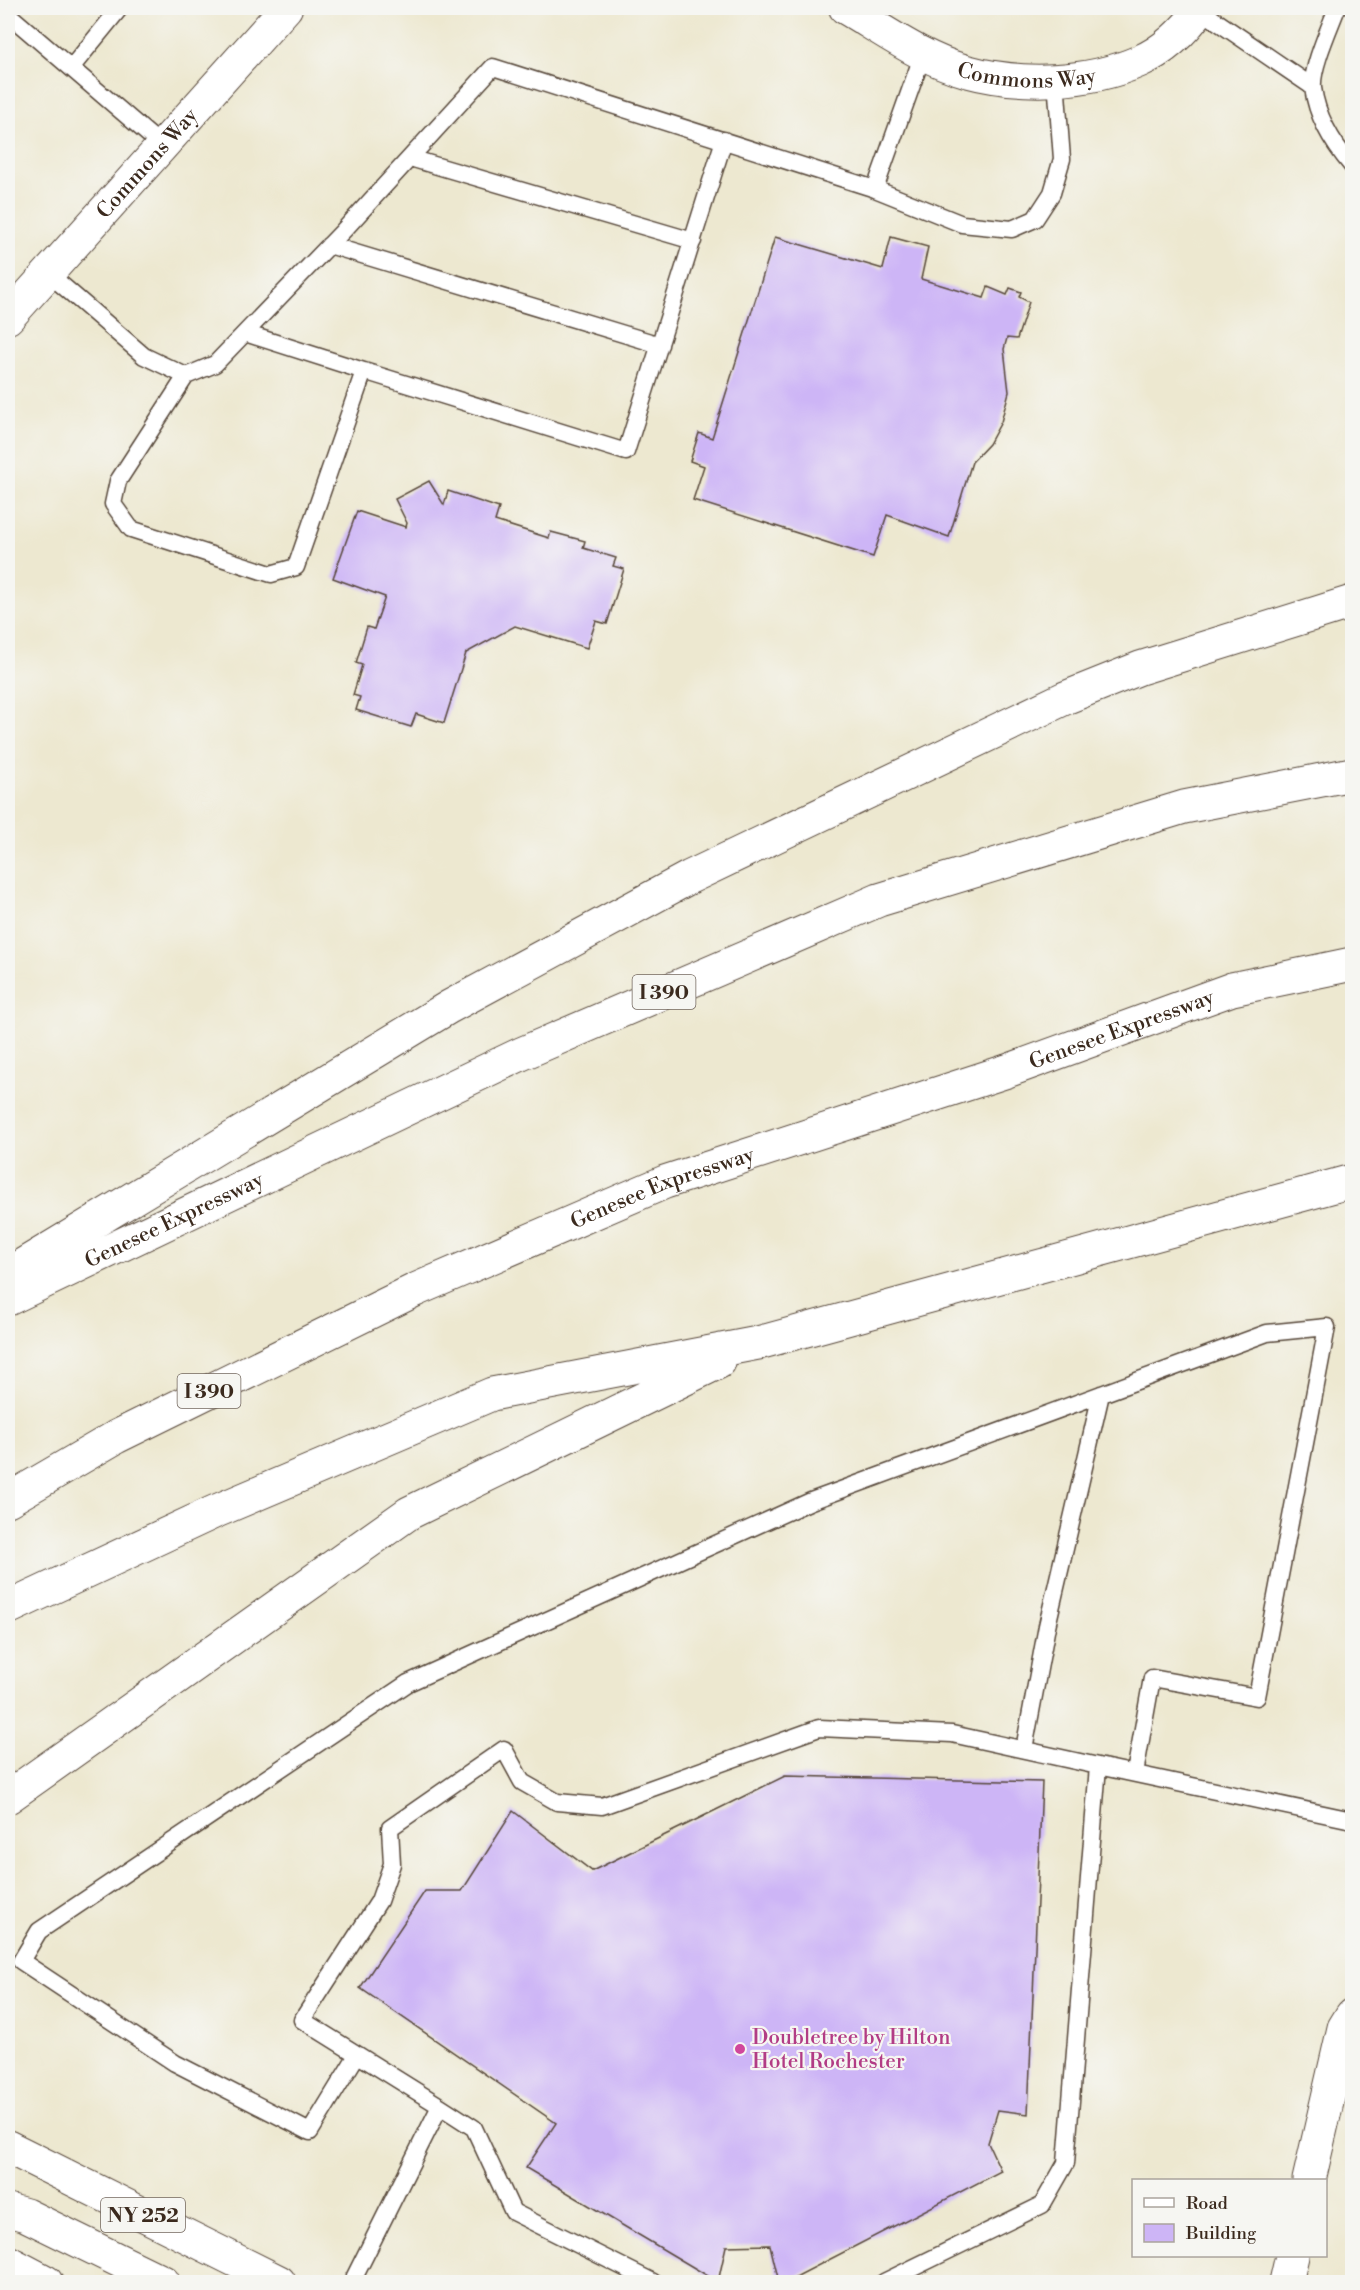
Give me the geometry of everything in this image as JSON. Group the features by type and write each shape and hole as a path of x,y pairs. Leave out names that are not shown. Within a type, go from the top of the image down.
{"main road":[{"path":"8,1274 449,1007 690,877 1065,698 1140,668 1350,602"},
{"name":"Genesee Expressway","path":"8,1299 521,1054 879,900 1184,807 1353,774"},
{"name":"Genesee Expressway","path":"8,1500 116,1437 415,1290 665,1182 1007,1071 1232,989 1353,964"},
{"path":"8,1608 214,1512 492,1394 758,1343 1353,1181"},
{"path":"8,1797 409,1513 758,1343"},
{"path":"1309,2179 1344,2028 1353,2014"},
{"name":"NY 252","path":"8,2147 279,2283"},
{"path":"8,2210 26,2215 164,2283"},
{"path":"1286,2283 1292,2257"},
{"path":"8,2262 46,2283"}],"street":[{"name":"Commons Way","path":"8,318 286,8"},
{"name":"Commons Way","path":"845,8 923,54 964,71 1010,80 1056,80 1109,71 1141,61 1172,41 1200,9"}],"lane":[{"path":"71,68 120,8"},
{"path":"1337,8 1313,87 1326,127 1337,148 1353,166"},
{"path":"1200,9 1313,87"},
{"path":"8,14 162,146"},
{"path":"875,189 923,54"},
{"path":"364,371 296,567 272,574 131,529 113,504 118,481 186,376 215,364 329,245 492,68 875,189 962,224 1012,229 1035,219 1052,193 1062,159 1056,80"},
{"path":"245,333 626,452 724,140"},
{"path":"410,158 693,242"},
{"path":"329,245 660,345"},
{"path":"48,273 144,356 186,376"},
{"path":"357,2055 310,2132 175,2063 21,1961 39,1931 408,1683 811,1501 1267,1333 1327,1327 1257,1697 1152,1678 1135,1773"},
{"path":"1023,1749 1047,1626 1101,1394"},
{"path":"653,2283 513,2212 474,2128 302,2020 379,1901 392,1864 390,1828 504,1749 522,1782 557,1802 602,1806 819,1728 952,1734 1353,1820"},
{"path":"884,2283 1042,2205 1066,2163 1098,1766"},
{"path":"352,2283 440,2106"}],"building":[{"path":"775,237 883,269 891,237 928,247 921,279 984,298 988,287 1007,295 1010,288 1021,292 1019,297 1029,302 1017,339 1007,338 1004,349 1009,392 1001,422 989,444 972,462 949,537 887,515 873,557 693,500 704,466 690,461 699,433 712,438"},
{"path":"429,481 444,505 448,491 499,508 495,521 549,538 551,532 585,541 583,548 616,558 613,566 624,569 607,624 596,621 587,648 515,626 466,653 444,723 416,714 411,727 356,710 360,697 353,695 362,665 356,663 367,627 374,629 385,597 333,578 357,511 406,527 407,523 395,499"},
{"name":"Doubletree by Hilton Hotel Rochester","path":"785,1776 1042,1782 1028,2114 998,2110 988,2143 1001,2171 786,2282 779,2282 770,2245 726,2246 718,2282 526,2168 556,2123 360,1988 425,1891 462,1891 513,1811 592,1871"}],"place":[{"name":"Doubletree by Hilton Hotel Rochester","path":"740,2049"}]}
